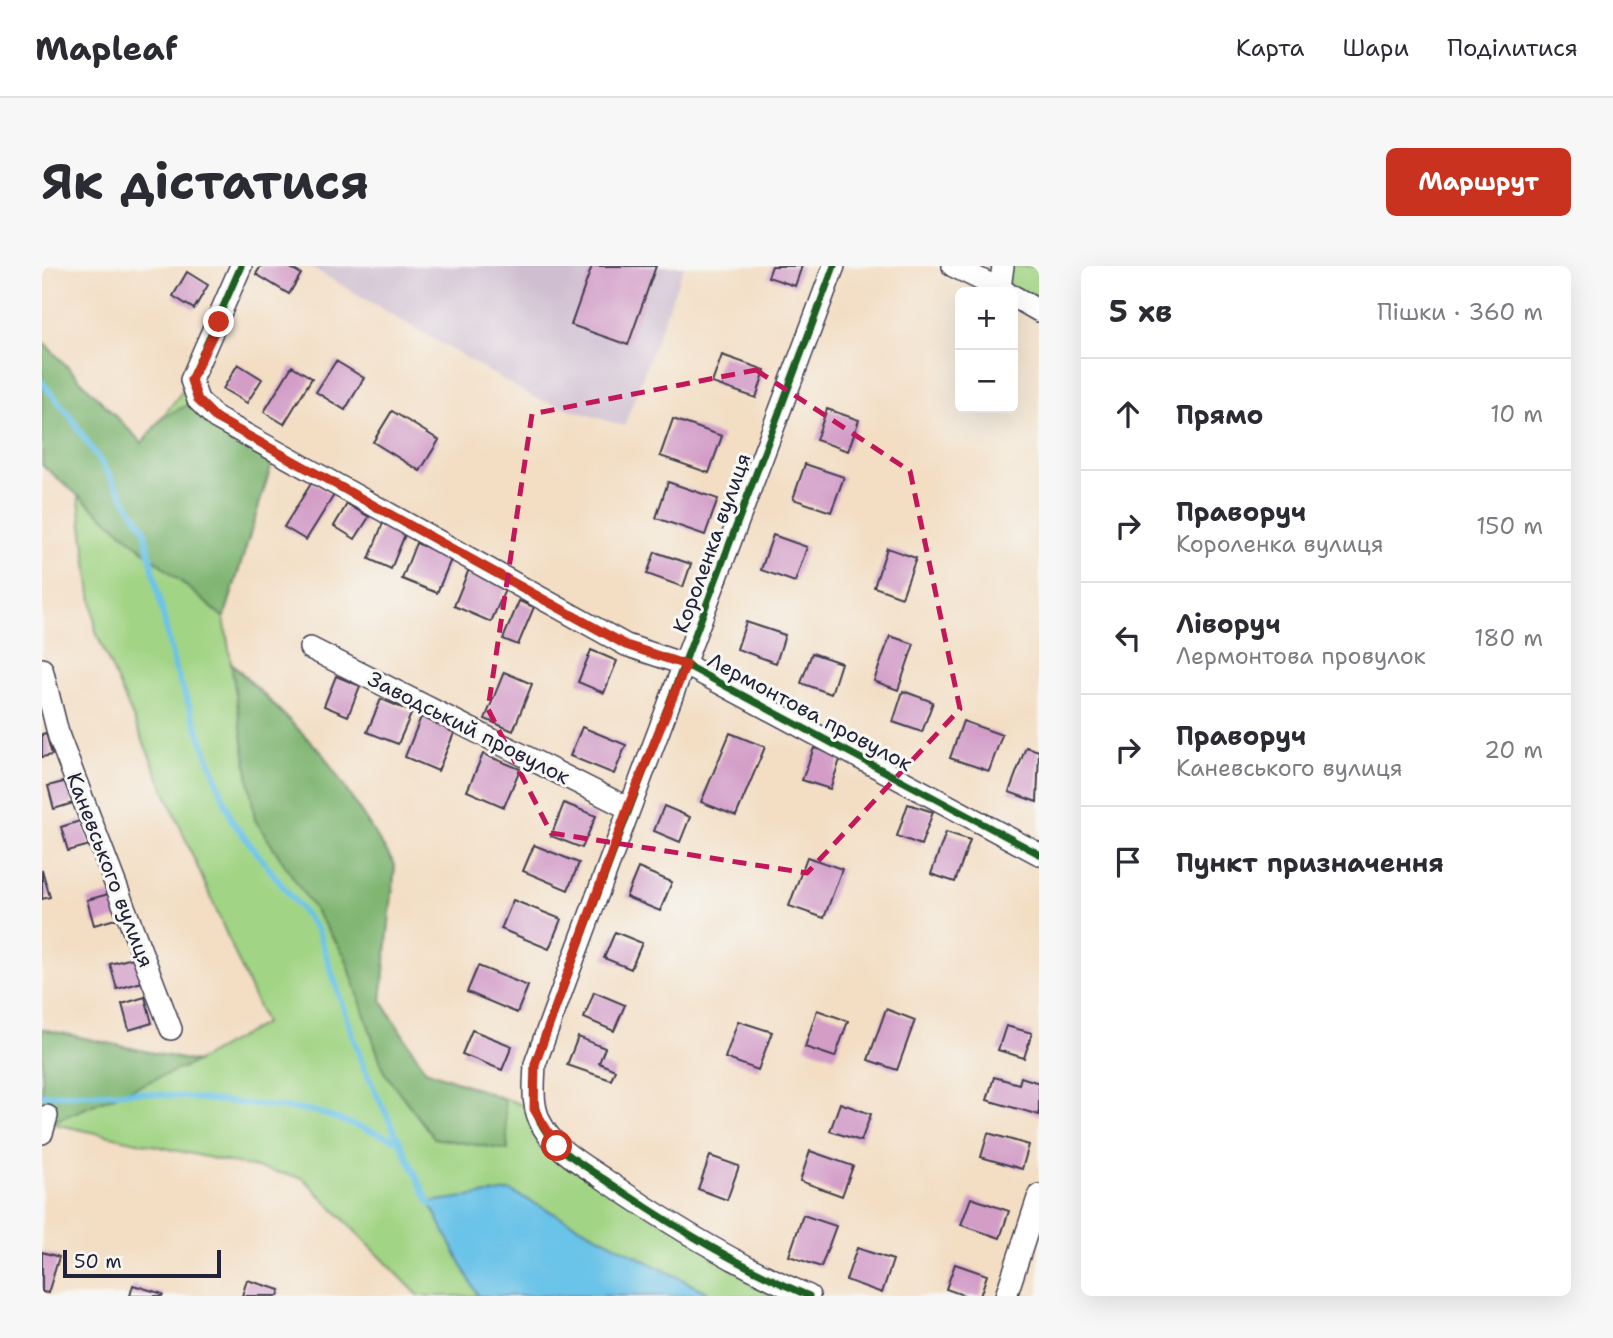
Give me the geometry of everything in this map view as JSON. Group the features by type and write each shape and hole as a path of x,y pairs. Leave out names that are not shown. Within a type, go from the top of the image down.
{"street":[{"name":"Лермонтова провулок","path":"241,266 191,380 198,400 216,418 626,645 686,665 1039,855"},
{"name":"Короленка вулиця","path":"809,1296 759,1275 658,1217 557,1146 534,1109 535,1064 628,807 686,665 834,266"},
{"path":"953,266 996,287"},
{"path":"1003,266 1005,287"},
{"path":"1018,299 1039,311"},
{"name":"Заводський провулок","path":"310,648 628,807"},
{"name":"Каневського вулиця","path":"42,669 59,737 171,1029"},
{"path":"1006,1296 1039,1195"}],"highlighted area":[{"path":"756,370 910,471 960,709 807,873 551,833 488,709 532,414"}],"shaded area":[{"path":"309,266 684,266 624,426 534,398"}],"green space":[{"path":"1003,266 1039,266 1039,311 1018,299 1018,287 1010,287"},
{"path":"42,341 142,443 191,380 198,400 276,450 224,618 231,662 322,753 395,865 381,1000 425,1070 534,1109 557,1146 809,1296 419,1296 303,1178 50,1123 42,1029 195,1062 265,1023 96,632 78,494 42,465"},
{"path":"42,341 142,443 163,417 198,400 276,450 224,618 42,465"},
{"path":"231,663 322,753 395,865 381,1000 425,1070 504,1099 508,1150 434,1138 384,1072 345,956 255,820"},
{"path":"42,1029 196,1062 50,1123 42,1123"}],"water":[{"path":"510,1191 714,1296 478,1296 429,1202"}],"building":[{"path":"261,266 287,266 301,274 289,294 256,274"},
{"path":"592,266 656,266 628,345 571,325"},
{"path":"772,266 802,266 795,286 768,277"},
{"path":"187,272 208,285 194,309 173,296"},
{"path":"722,355 765,370 756,398 712,383"},
{"path":"336,361 364,378 345,410 316,392"},
{"path":"238,364 262,379 247,403 223,389"},
{"path":"292,366 312,378 284,424 264,412"},
{"path":"827,409 859,420 848,451 816,440"},
{"path":"392,411 439,440 420,471 373,442"},
{"path":"673,419 722,436 709,473 660,456"},
{"path":"805,464 844,477 831,512 793,499"},
{"path":"312,482 334,495 306,540 284,527"},
{"path":"668,482 718,499 705,535 656,518"},
{"path":"347,504 369,517 355,539 334,526"},
{"path":"383,523 406,532 391,569 369,559"},
{"path":"773,535 807,547 795,582 761,570"},
{"path":"416,543 452,557 437,593 402,579"},
{"path":"887,548 916,558 902,597 874,587"},
{"path":"655,552 691,564 683,587 647,574"},
{"path":"469,569 507,585 491,622 454,606"},
{"path":"519,601 534,607 518,645 503,639"},
{"path":"746,622 785,635 776,663 737,649"},
{"path":"890,636 914,644 898,690 874,681"},
{"path":"591,650 617,661 604,693 578,682"},
{"path":"812,653 841,663 831,694 801,683"},
{"path":"504,672 532,684 513,731 485,719"},
{"path":"336,676 360,686 348,716 324,706"},
{"path":"903,691 933,702 922,732 893,722"},
{"path":"381,699 412,712 398,744 367,732"},
{"path":"421,717 455,731 438,771 405,757"},
{"path":"963,721 1002,735 989,771 950,758"},
{"path":"582,727 626,745 614,774 570,756"},
{"path":"46,733 52,755 42,757 42,734"},
{"path":"730,733 765,747 736,816 701,802"},
{"path":"1026,747 1039,751 1037,802 1009,792"},
{"path":"814,748 841,757 830,789 802,780"},
{"path":"483,754 520,769 504,807 467,791"},
{"path":"67,781 73,803 54,809 48,786"},
{"path":"564,803 596,816 582,848 551,836"},
{"path":"908,804 933,812 921,845 897,836"},
{"path":"664,806 690,817 680,842 654,831"},
{"path":"83,820 90,845 68,851 61,827"},
{"path":"946,832 970,840 955,882 931,874"},
{"path":"534,845 579,863 568,890 523,871"},
{"path":"807,857 842,869 824,918 789,906"},
{"path":"638,868 672,882 660,911 626,897"},
{"path":"42,870 50,897 42,899"},
{"path":"112,893 119,918 94,925 87,900"},
{"path":"513,900 561,919 549,949 501,929"},
{"path":"615,932 642,943 631,969 604,958"},
{"path":"140,956 146,981 117,989 110,964"},
{"path":"478,966 528,986 517,1013 467,992"},
{"path":"594,992 625,1005 614,1031 584,1018"},
{"path":"145,997 152,1023 129,1030 122,1004"},
{"path":"886,1009 915,1020 897,1070 868,1060"},
{"path":"817,1010 848,1021 835,1057 805,1047"},
{"path":"738,1021 772,1032 758,1070 725,1058"},
{"path":"1006,1026 1032,1033 1024,1058 998,1050"},
{"path":"472,1030 512,1046 502,1070 462,1054"},
{"path":"578,1037 605,1048 599,1063 615,1070 611,1080 567,1065"},
{"path":"994,1077 1019,1084 1021,1077 1039,1083 1039,1115 987,1100"},
{"path":"840,1103 871,1114 861,1141 830,1131"},
{"path":"988,1133 1029,1145 1022,1169 981,1157"},
{"path":"810,1151 853,1166 842,1196 800,1181"},
{"path":"710,1156 739,1166 727,1200 698,1189"},
{"path":"971,1198 1009,1211 1000,1238 961,1225"},
{"path":"803,1215 836,1226 821,1267 789,1256"},
{"path":"857,1248 893,1260 882,1293 846,1280"},
{"path":"42,1252 59,1257 48,1293 42,1292"},
{"path":"955,1264 987,1275 980,1296 966,1296 946,1289"},
{"path":"247,1280 280,1290 278,1296 242,1296"},
{"path":"133,1285 163,1294 130,1296"}],"waterway":[{"path":"42,382 70,416 144,528 174,665 232,821 318,931 363,1066 429,1202 435,1206"},
{"path":"42,1095 137,1092 314,1111 400,1141"}],"cycle path":[{"path":"241,266 191,380 198,400 216,418 626,645 686,665 1039,854"},
{"path":"809,1296 704,1243 570,1156 555,1143 543,1127 535,1104 534,1089 535,1064 834,266"}],"route":[{"path":"219,322 191,380 198,400 216,418 626,645 686,665 628,807 535,1064 534,1109 543,1128 557,1146"}]}
